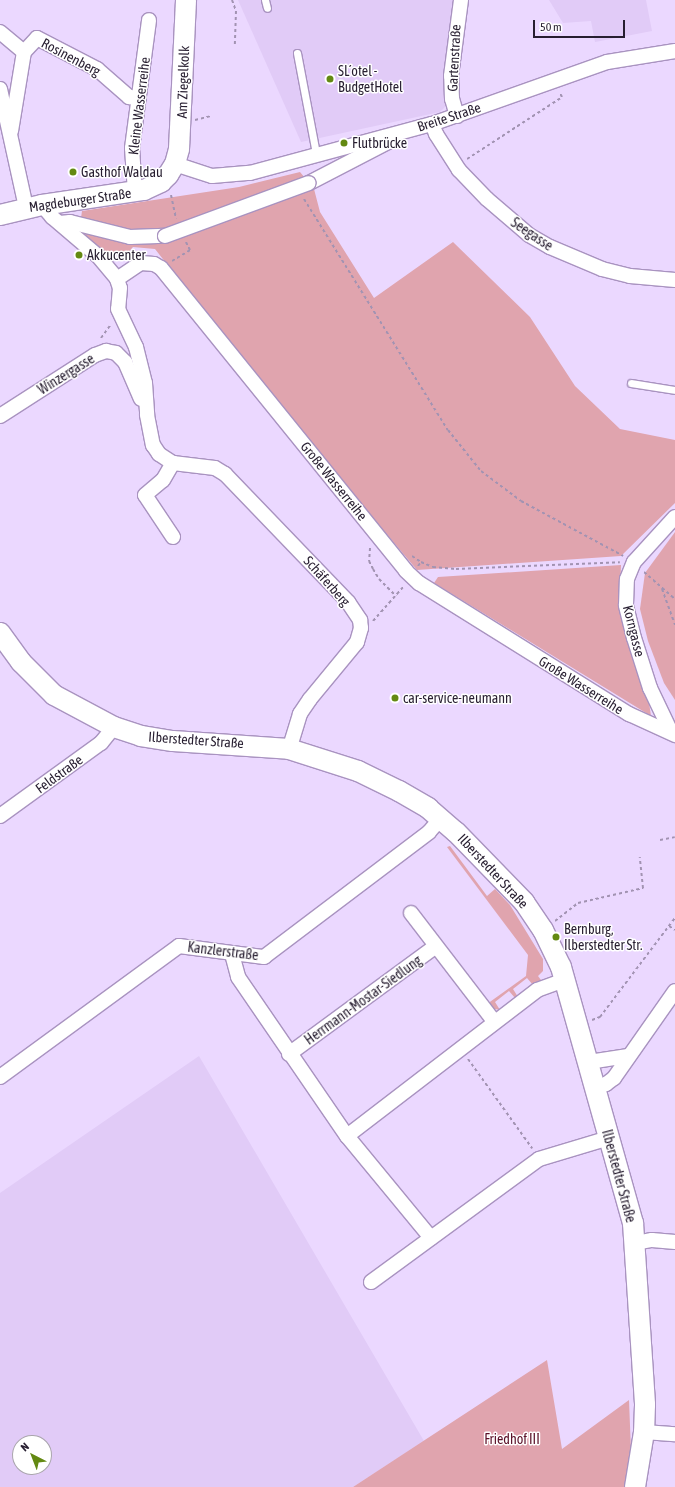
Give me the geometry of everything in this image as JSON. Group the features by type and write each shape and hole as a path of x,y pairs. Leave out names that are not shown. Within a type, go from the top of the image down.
{"street":[{"name":"Am Ziegelkolk","path":"175,164 180,140 186,0"},
{"name":"Gartenstraße","path":"457,116 452,99 451,76 461,0"},
{"name":"Kleine Wasserreihe","path":"135,192 132,148 149,20"},
{"name":"Rosinenberg","path":"0,32 24,52"},
{"name":"Rosinenberg","path":"10,139 24,52 37,38 97,69 129,97 139,98"},
{"name":"Breite Straße","path":"175,164 204,174 230,176 432,124 607,62 675,51"},
{"name":"Rosinenberg","path":"0,89 10,139 15,209"},
{"name":"Seegasse","path":"432,124 456,166 508,219 550,248 579,261 630,276 675,280"},
{"path":"60,223 70,222 135,238 165,236 304,187 388,142 392,134"},
{"name":"Magdeburger Straße","path":"15,209 135,192 161,182 175,164"},
{"path":"15,209 44,210 98,256 117,279 141,263 154,264 160,268"},
{"name":"Große Wasserreihe","path":"160,268 411,577 429,591 629,714 673,733"},
{"name":"Schäferberg","path":"117,279 120,288 118,309 136,347 145,383 147,415 156,450 162,458 173,463 216,468 235,482 348,602 360,620 361,628 357,642 310,698 300,714 289,749"},
{"name":"Winzergasse","path":"0,416 95,355 106,351 116,353 125,362 147,415"},
{"path":"172,537 145,495 163,480 173,463"},
{"name":"Korngasse","path":"673,733 650,688 626,605 627,579 634,562 675,517"},
{"name":"Ilberstedter Straße","path":"0,633 21,662 54,694 114,727 141,736 173,741 289,749 365,774 399,791 441,818 509,884 543,930 565,980 633,1222 636,1243 645,1379 644,1432 635,1487"},
{"name":"Feldstraße","path":"0,816 101,743 114,727"},
{"name":"Kanzlerstraße","path":"0,1077 179,946 264,957 429,832 441,818"},
{"name":"Herrmann-Mostar-Siedlung","path":"411,913 494,1021"},
{"name":"Herrmann-Mostar-Siedlung","path":"289,1054 436,946"},
{"name":"Herrmann-Mostar-Siedlung","path":"232,954 238,977 346,1136 431,1238"},
{"path":"346,1136 459,1047 537,990 565,980"},
{"path":"595,1088 606,1084 614,1078 627,1056 675,991"},
{"path":"589,1062 627,1056"},
{"path":"371,1282 539,1159 609,1138"},
{"path":"636,1243 652,1240 675,1242"},
{"path":"644,1432 675,1434"}],"lane":[{"path":"265,0 267,8"},
{"path":"297,53 316,154"},
{"path":"630,383 675,390"}],"path":[{"path":"232,0 236,11 234,46"},
{"path":"456,166 562,97 556,79"},
{"path":"304,187 448,430 481,471 521,501 574,532 634,562 675,599"},
{"path":"172,191 171,198 177,220"},
{"path":"160,268 190,250 184,238"},
{"path":"369,561 379,580 396,596"},
{"path":"384,610 411,577 421,562 433,566 456,569 634,562"},
{"path":"662,588 675,625"},
{"path":"660,840 675,837"},
{"path":"543,930 578,903 643,888 640,857"},
{"path":"595,1019 600,1017 675,918"},
{"path":"669,926 675,930"},
{"path":"459,1047 539,1159"}],"shaded area":[{"path":"238,0 455,0 445,107 440,112 301,142"},
{"path":"549,0 646,0 652,31 595,42 591,21 563,23"},
{"path":"199,1056 424,1441 353,1487 0,1487 0,1193"}],"green space":[{"path":"300,172 314,189 320,212 374,298 453,242 530,317 575,386 620,429 675,440 675,503 621,556 417,570 276,403 155,249 133,247 126,255 109,254 79,232 82,211 239,187"},
{"path":"675,532 675,700 664,683 648,641 640,609 645,573"},
{"path":"621,565 620,593 646,682 651,716 434,583 438,577"},
{"path":"450,846 487,896 495,889 510,905 543,959 543,971 538,976 541,980 533,985 527,978 513,989 518,997 515,998 509,991 495,1002 500,1010 490,1008 487,1004 526,976 528,955 447,847"},
{"name":"Friedhof III","path":"547,1360 562,1449 629,1400 631,1451 626,1487 353,1487"}],"place":[{"name":"SL´otel - BudgetHotel","path":"330,79"},
{"name":"Flutbrücke","path":"344,143"},
{"name":"Gasthof Waldau","path":"73,172"},
{"name":"Akkucenter","path":"79,255"},
{"name":"car-service-neumann","path":"395,698"},
{"name":"Bernburg, Ilberstedter Str.","path":"556,937"}]}
